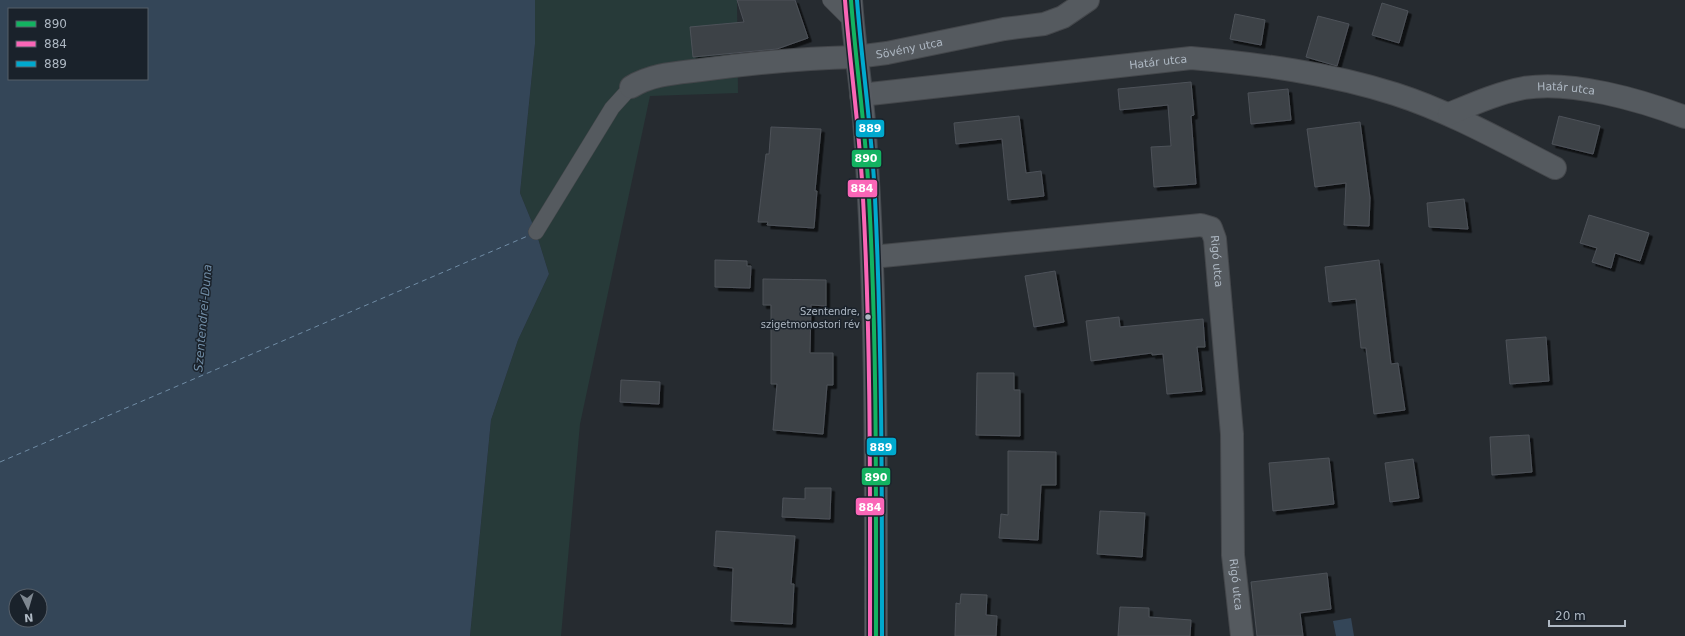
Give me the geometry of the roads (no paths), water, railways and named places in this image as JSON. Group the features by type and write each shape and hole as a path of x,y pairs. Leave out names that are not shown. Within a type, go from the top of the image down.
{"main road":[{"path":"850,0 865,132 872,257 876,425 876,636"}],"street":[{"name":"Sövény utca","path":"631,86 649,77 792,59 856,57 887,53 1004,29 1044,24 1063,17 1088,0"},
{"name":"Határ utca","path":"861,95 1191,58 1279,67 1337,79 1395,94 1449,114 1555,168"},
{"name":"Határ utca","path":"1449,114 1494,96 1524,88 1553,86 1574,87 1614,96 1685,117"},
{"name":"Rigó utca","path":"872,257 1201,225 1211,228 1215,239 1232,434 1233,555 1242,636"}],"lane":[{"path":"830,0 852,22"},
{"path":"536,232 612,108 631,86"}],"water":[{"name":"Szentendrei-Duna","path":"0,0 535,0 535,44 520,193 536,232 549,274 518,340 491,420 470,636 0,636"},
{"path":"1351,618 1354,636 1336,636 1333,621"}],"place":[{"name":"Szentendre, szigetmonostori rév","path":"868,317"}]}
